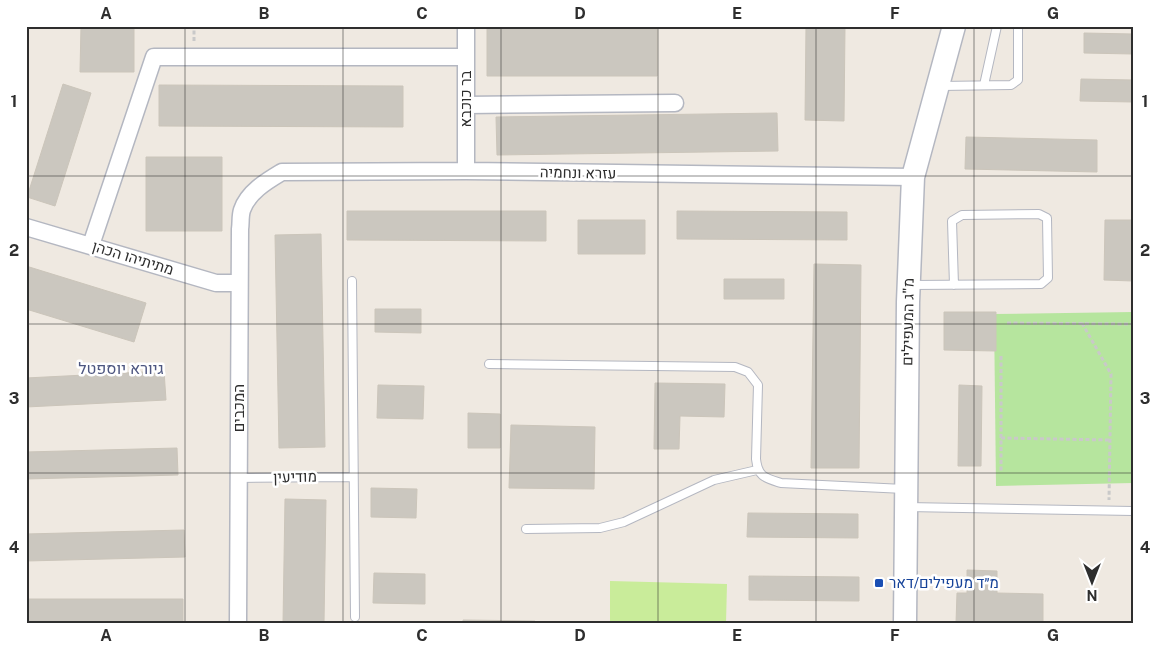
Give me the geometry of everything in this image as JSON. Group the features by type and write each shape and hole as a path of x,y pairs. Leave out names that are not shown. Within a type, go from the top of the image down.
{"street":[{"name":"בר כוכבא","path":"466,26 466,171"},
{"name":"מ\"ג המעפילים","path":"906,623 908,285 913,178 954,26"},
{"path":"91,245 154,57 466,57"},
{"path":"466,105 675,103"},
{"name":"עזרא ונחמיה","path":"250,196 264,182 282,172 466,171 913,178"},
{"name":"המכבים","path":"238,623 240,230 242,209 250,196"},
{"name":"מתיתיהו הכהן","path":"26,227 216,283 240,283"}],"lane":[{"path":"984,85 998,26"},
{"path":"938,86 1011,85 1018,80 1018,26"},
{"path":"908,285 954,285 1041,284 1048,278 1047,218 1039,214 962,215 952,221 954,285"},
{"path":"352,280 355,617"},
{"path":"489,364 735,367 748,372 758,385 756,459 757,470 764,477 782,483 906,498 1133,511"},
{"path":"526,529 600,528 624,522 714,480 757,470"},
{"name":"מודיעין","path":"238,478 353,476"}],"path":[{"path":"1007,323 1133,324"},
{"path":"1082,323 1111,374 1109,511"},
{"path":"1001,356 1001,472"},
{"path":"1001,438 1110,440"}],"green space":[{"path":"1133,312 1133,483 996,486 994,314"},
{"path":"610,581 727,584 726,623 610,623"}],"building":[{"path":"81,26 134,27 134,72 80,72"},
{"path":"806,26 845,26 844,121 805,120"},
{"path":"487,28 657,29 657,76 487,76"},
{"path":"1084,33 1133,34 1133,54 1084,53"},
{"path":"1081,79 1133,80 1133,102 1080,101"},
{"path":"63,84 91,93 55,206 27,197"},
{"path":"159,85 403,86 403,127 159,126"},
{"path":"777,113 778,151 497,155 496,117"},
{"path":"966,137 1097,140 1097,172 965,169"},
{"path":"146,157 222,157 222,231 146,231"},
{"path":"347,211 546,211 546,241 347,240"},
{"path":"677,211 847,212 847,240 677,239"},
{"path":"578,220 645,220 645,254 578,254"},
{"path":"1105,220 1133,220 1133,281 1104,280"},
{"path":"321,234 325,447 279,448 275,235"},
{"path":"814,264 861,265 859,468 811,468"},
{"path":"26,266 146,303 134,342 26,309"},
{"path":"724,279 784,279 784,299 724,299"},
{"path":"375,309 421,309 421,333 375,332"},
{"path":"944,312 996,312 996,351 944,350"},
{"path":"164,371 166,400 26,407 26,378"},
{"path":"655,383 725,384 724,417 680,416 679,449 654,449"},
{"path":"378,385 424,386 423,419 377,418"},
{"path":"959,385 982,386 981,466 958,466"},
{"path":"468,413 500,414 500,448 468,448"},
{"path":"511,425 595,427 594,489 509,488"},
{"path":"177,448 178,475 26,479 26,452"},
{"path":"371,488 417,489 416,518 371,517"},
{"path":"285,499 326,500 324,623 283,623"},
{"path":"748,513 858,514 858,538 747,537"},
{"path":"184,530 185,557 26,561 26,534"},
{"path":"967,570 997,571 997,593 1043,594 1043,623 956,623 957,593 967,593"},
{"path":"374,573 425,574 425,604 373,603"},
{"path":"749,576 859,577 859,601 749,600"},
{"path":"26,599 183,599 183,623 26,623"},
{"path":"463,620 535,621 535,623 463,623"}],"place":[{"name":"מ״ד מעפילים/דאר","path":"879,583"}],"district":[{"name":"גיורא יוספטל","path":"121,368"}]}
